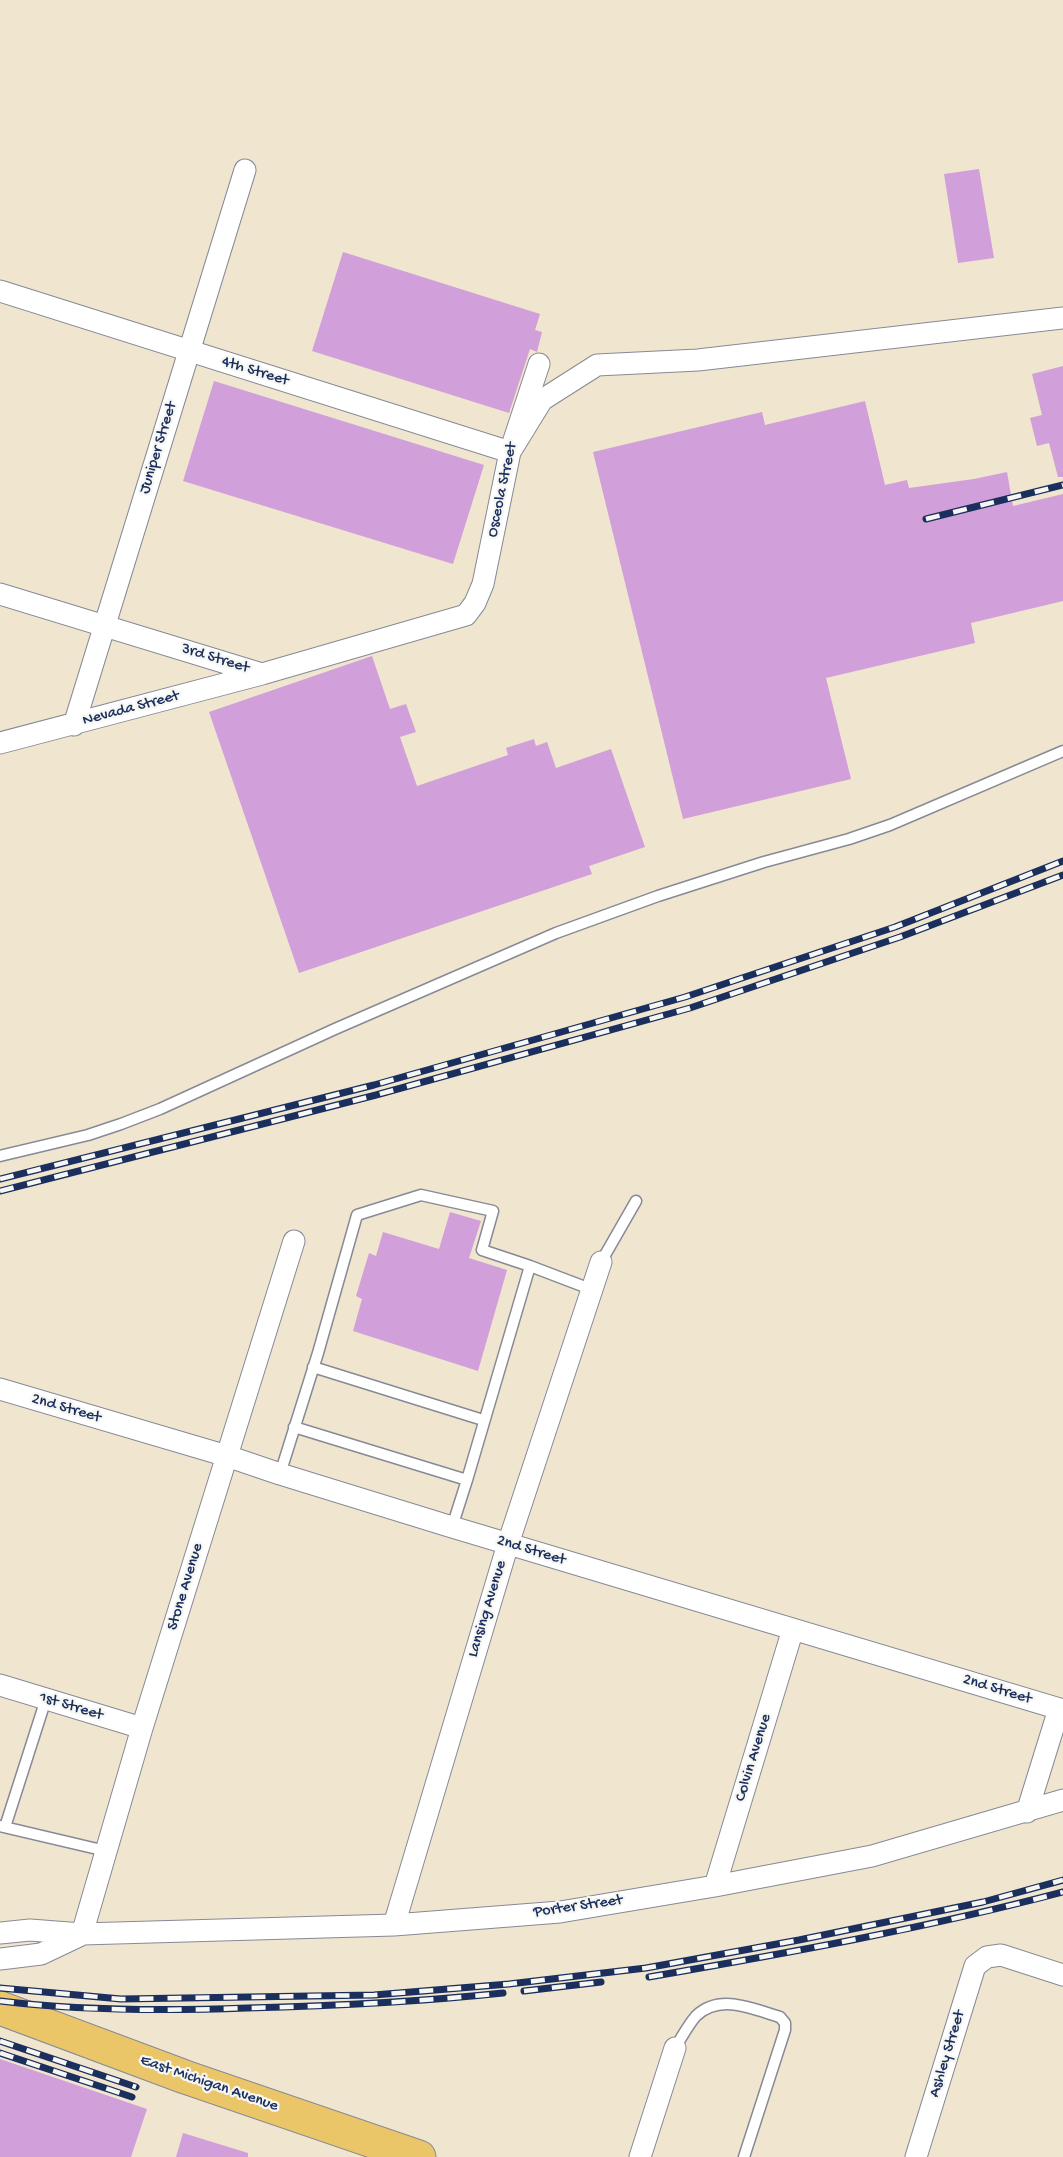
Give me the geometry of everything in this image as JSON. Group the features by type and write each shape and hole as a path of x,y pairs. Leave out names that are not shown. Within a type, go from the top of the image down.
{"highway":[{"name":"East Michigan Avenue","path":"0,2008 185,2077 419,2157"}],"street":[{"name":"Juniper Street","path":"74,725 245,170"},
{"name":"4th Street","path":"0,291 510,452"},
{"path":"510,452 542,400 597,365 698,360 1063,318"},
{"name":"Osceola Street","path":"466,615 483,584 510,452 539,364"},
{"name":"3rd Street","path":"0,594 262,674 466,615"},
{"name":"Nevada Street","path":"0,743 262,674"},
{"name":"Stone Avenue","path":"82,1935 142,1728 294,1241"},
{"name":"Lansing Avenue","path":"394,1925 508,1544 602,1262"},
{"name":"2nd Street","path":"0,1389 1061,1710"},
{"name":"Colvin Avenue","path":"716,1886 793,1629"},
{"name":"1st Street","path":"0,1685 142,1728"},
{"path":"1027,1812 1061,1710"},
{"name":"Porter Street","path":"0,1933 30,1930 82,1935 394,1925 560,1912 716,1886 872,1856 1063,1800"},
{"name":"Porter Street","path":"0,1959 41,1954 82,1935"},
{"name":"Ashley Street","path":"916,2157 975,1966 987,1957 1001,1955 1063,1975"},
{"path":"640,2157 675,2048"}],"lane":[{"path":"0,1156 88,1135 160,1109 556,933 722,875 890,825 1063,751"},
{"path":"280,1474 357,1215 421,1195 493,1211 482,1250 593,1290"},
{"path":"602,1262 636,1201"},
{"path":"452,1527 530,1266"},
{"path":"313,1367 483,1420"},
{"path":"294,1427 466,1480"},
{"path":"46,1699 2,1826 106,1851"},
{"path":"675,2048 695,2018 705,2009 715,2005 737,2003 780,2017 785,2023 785,2030 744,2157"}],"building":[{"path":"979,169 994,258 958,263 944,174"},
{"path":"343,252 540,314 535,330 542,332 537,352 530,349 509,413 312,351"},
{"path":"1063,366 1063,477 1058,477 1049,443 1037,446 1030,418 1042,415 1032,374"},
{"path":"214,381 484,465 453,564 183,481"},
{"path":"865,401 885,485 907,480 909,488 1007,472 1013,506 1063,494 1063,601 971,623 975,643 826,678 851,779 683,819 593,452 762,412 765,425"},
{"path":"372,656 390,709 406,704 416,732 400,737 417,786 508,755 506,748 534,739 536,746 547,742 556,768 611,749 645,847 589,866 592,874 299,973 209,712"},
{"path":"450,1212 481,1221 469,1258 507,1270 478,1371 353,1331 362,1299 356,1296 369,1253 376,1256 383,1232 439,1249"},
{"path":"0,2059 147,2109 131,2157 0,2157"},
{"path":"183,2133 248,2153 248,2157 176,2157"}],"railway":[{"path":"926,519 1063,485"},
{"path":"0,1179 374,1085 685,997 895,927 1063,861"},
{"path":"0,1191 376,1095 690,1008 900,937 1063,875"},
{"path":"0,1988 121,1999 374,1995 509,1984 646,1968 799,1940 983,1902 1063,1880"},
{"path":"649,1977 909,1928 1063,1892"},
{"path":"524,1991 601,1982"},
{"path":"0,2001 92,2008 185,2010 375,2003 503,1993"},
{"path":"0,2041 136,2087"},
{"path":"0,2053 132,2097"}]}
